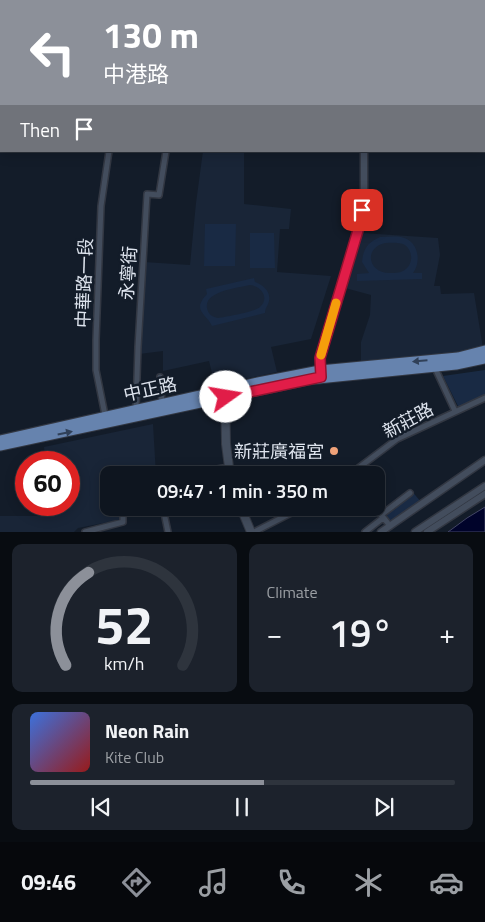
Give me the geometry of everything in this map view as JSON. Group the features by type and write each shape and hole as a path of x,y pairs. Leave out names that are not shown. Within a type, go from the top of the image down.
{"main road":[{"name":"中正路","path":"0,446 225,393 320,374 458,357 485,350"},
{"name":"中正路","path":"320,374 434,368 485,359"},
{"name":"中正路","path":"0,440 136,408 225,393"},
{"path":"225,393 226,444 229,466"},
{"path":"245,516 252,532"}],"street":[{"name":"中華路一段","path":"105,415 96,370 96,340 101,206 109,152"},
{"name":"永寧街","path":"136,408 147,194 159,195 166,152"},
{"path":"320,374 320,358 359,227 364,193 364,152"},
{"path":"434,368 455,412"},
{"path":"160,377 162,403"},
{"name":"新莊路","path":"361,466 397,439 485,398"},
{"path":"381,532 485,460"},
{"path":"415,532 485,486"},
{"path":"385,514 410,494"},
{"path":"427,532 485,494"},
{"path":"85,532 122,522 122,516"},
{"path":"165,516 168,532"},
{"path":"252,532 285,516"},
{"path":"365,532 382,516 390,526"}],"shaded area":[{"path":"203,152 244,152 244,204 291,209 289,229 280,229 277,272 331,276 311,339 271,347 277,372 231,382 230,379 215,385 209,361 163,371 163,351 139,354 144,262 190,265"},
{"path":"205,224 236,224 235,266 204,266"},
{"path":"250,233 274,233 275,268 250,268"},
{"path":"362,233 438,238 440,255 434,286 440,286 441,294 474,293 483,348 457,355 361,361 361,342 370,315 371,295 345,288"},
{"path":"380,237 401,237 411,242 415,247 418,257 413,273 422,273 422,279 357,281 357,274 369,273 362,262 363,257 367,246","holes":["385,243 403,244 408,248 411,259 406,269 396,273 383,272 373,265 371,260 373,250"]},
{"path":"254,278 255,282 268,291 269,301 265,313 212,326 200,308 202,300 207,294 206,289","holes":["254,286 261,290 264,296 263,304 257,309 218,318 208,312 207,302 216,294 238,287"]},
{"path":"485,370 485,396 459,408 443,376"},
{"path":"153,424 155,466 100,466 100,516 119,516 119,520 78,528 74,532 0,532 0,516 80,516 80,451 44,451 44,447"},
{"path":"411,490 421,502 390,524 384,516"},
{"path":"485,507 485,532 448,532 467,518"}],"slow traffic":[{"path":"321,355 336,303"}],"place":[{"name":"新莊廣福宮","path":"334,451"}],"route":[{"path":"226,397 321,377 320,358 359,227 362,210"}]}
